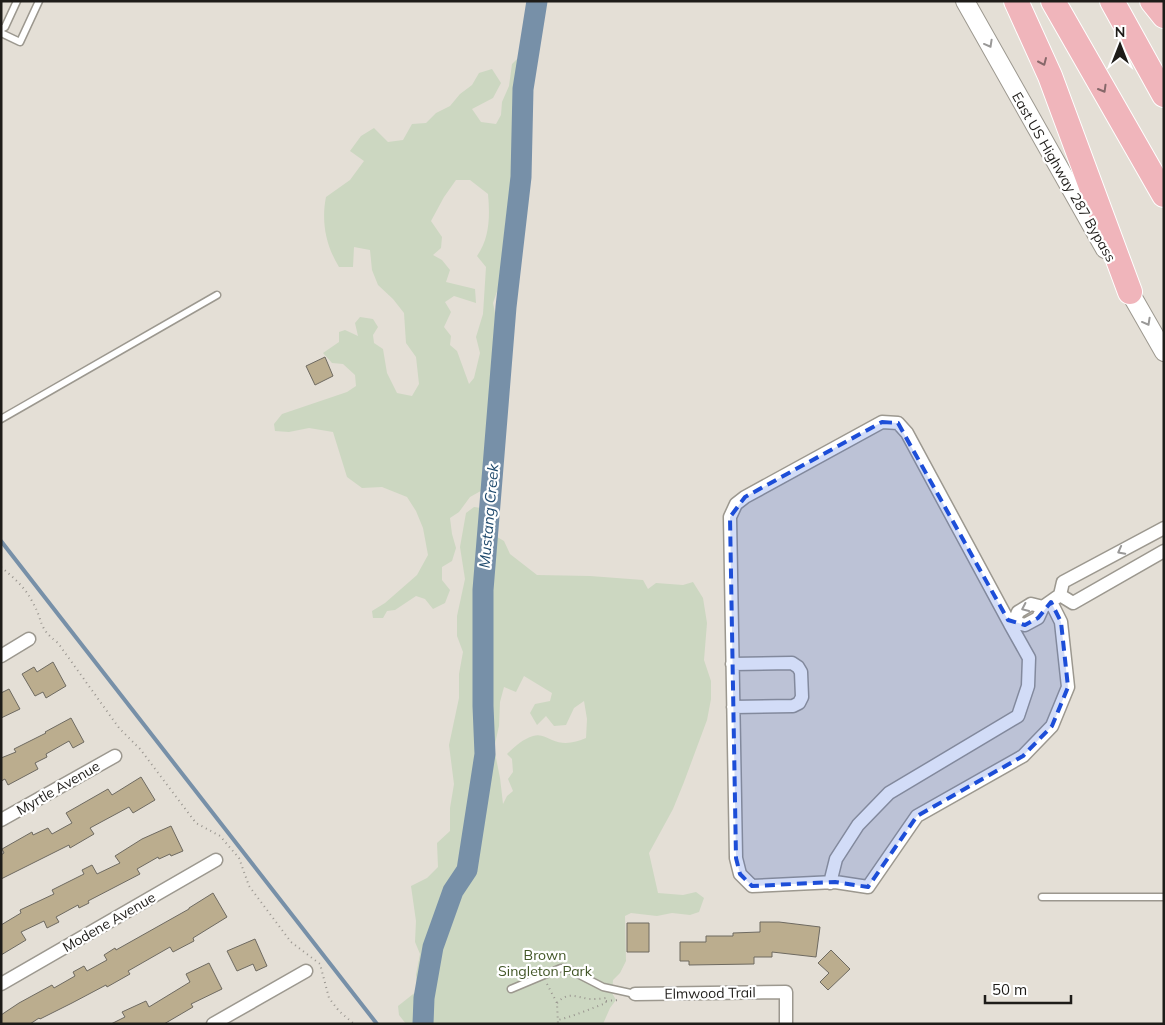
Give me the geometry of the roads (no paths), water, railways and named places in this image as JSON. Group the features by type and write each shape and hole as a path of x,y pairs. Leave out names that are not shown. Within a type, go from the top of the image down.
{"highway":[{"path":"1016,1 1050,76 1130,292"},
{"path":"1053,1 1164,195"},
{"path":"1112,1 1164,95"},
{"path":"1152,1 1164,16"}],"main road":[{"name":"East US Highway 287 Bypass","path":"965,1 1164,352"}],"street":[{"path":"830,883 836,859 858,825 889,793 1018,716 1028,686 1029,658 1012,623 907,433 898,423 882,422 745,496 736,504 730,517 736,858 740,874 752,886 830,883 868,886 917,816 1023,756 1052,726 1068,687 1061,622 1051,601"},
{"path":"1012,623 1024,626 1038,618 1063,582 1164,528"},
{"path":"1051,601 1073,603 1164,551"},
{"path":"1,656 29,640"},
{"path":"732,664 792,663 802,672 802,697 793,706 733,707"},
{"name":"Myrtle Avenue","path":"1,820 115,756"},
{"name":"Modene Avenue","path":"1,984 216,860"},
{"path":"212,1024 306,971"},
{"name":"Elmwood Trail","path":"635,994 786,992 786,1024"}],"lane":[{"path":"1,29 5,27 17,1"},
{"path":"1,33 20,42 39,1"},
{"path":"1,419 217,296"},
{"path":"1042,897 1164,897"},
{"path":"511,989 561,968 566,968 603,987 635,994"}],"waterway":[{"name":"Mustang Creek","path":"423,1024 424,998 433,947 453,891 467,870 485,754 483,590 506,307 521,177 523,89 537,1"},
{"path":"1,541 377,1024"}],"park label":[{"name":"Brown Singleton Park","path":"545,964"}]}
